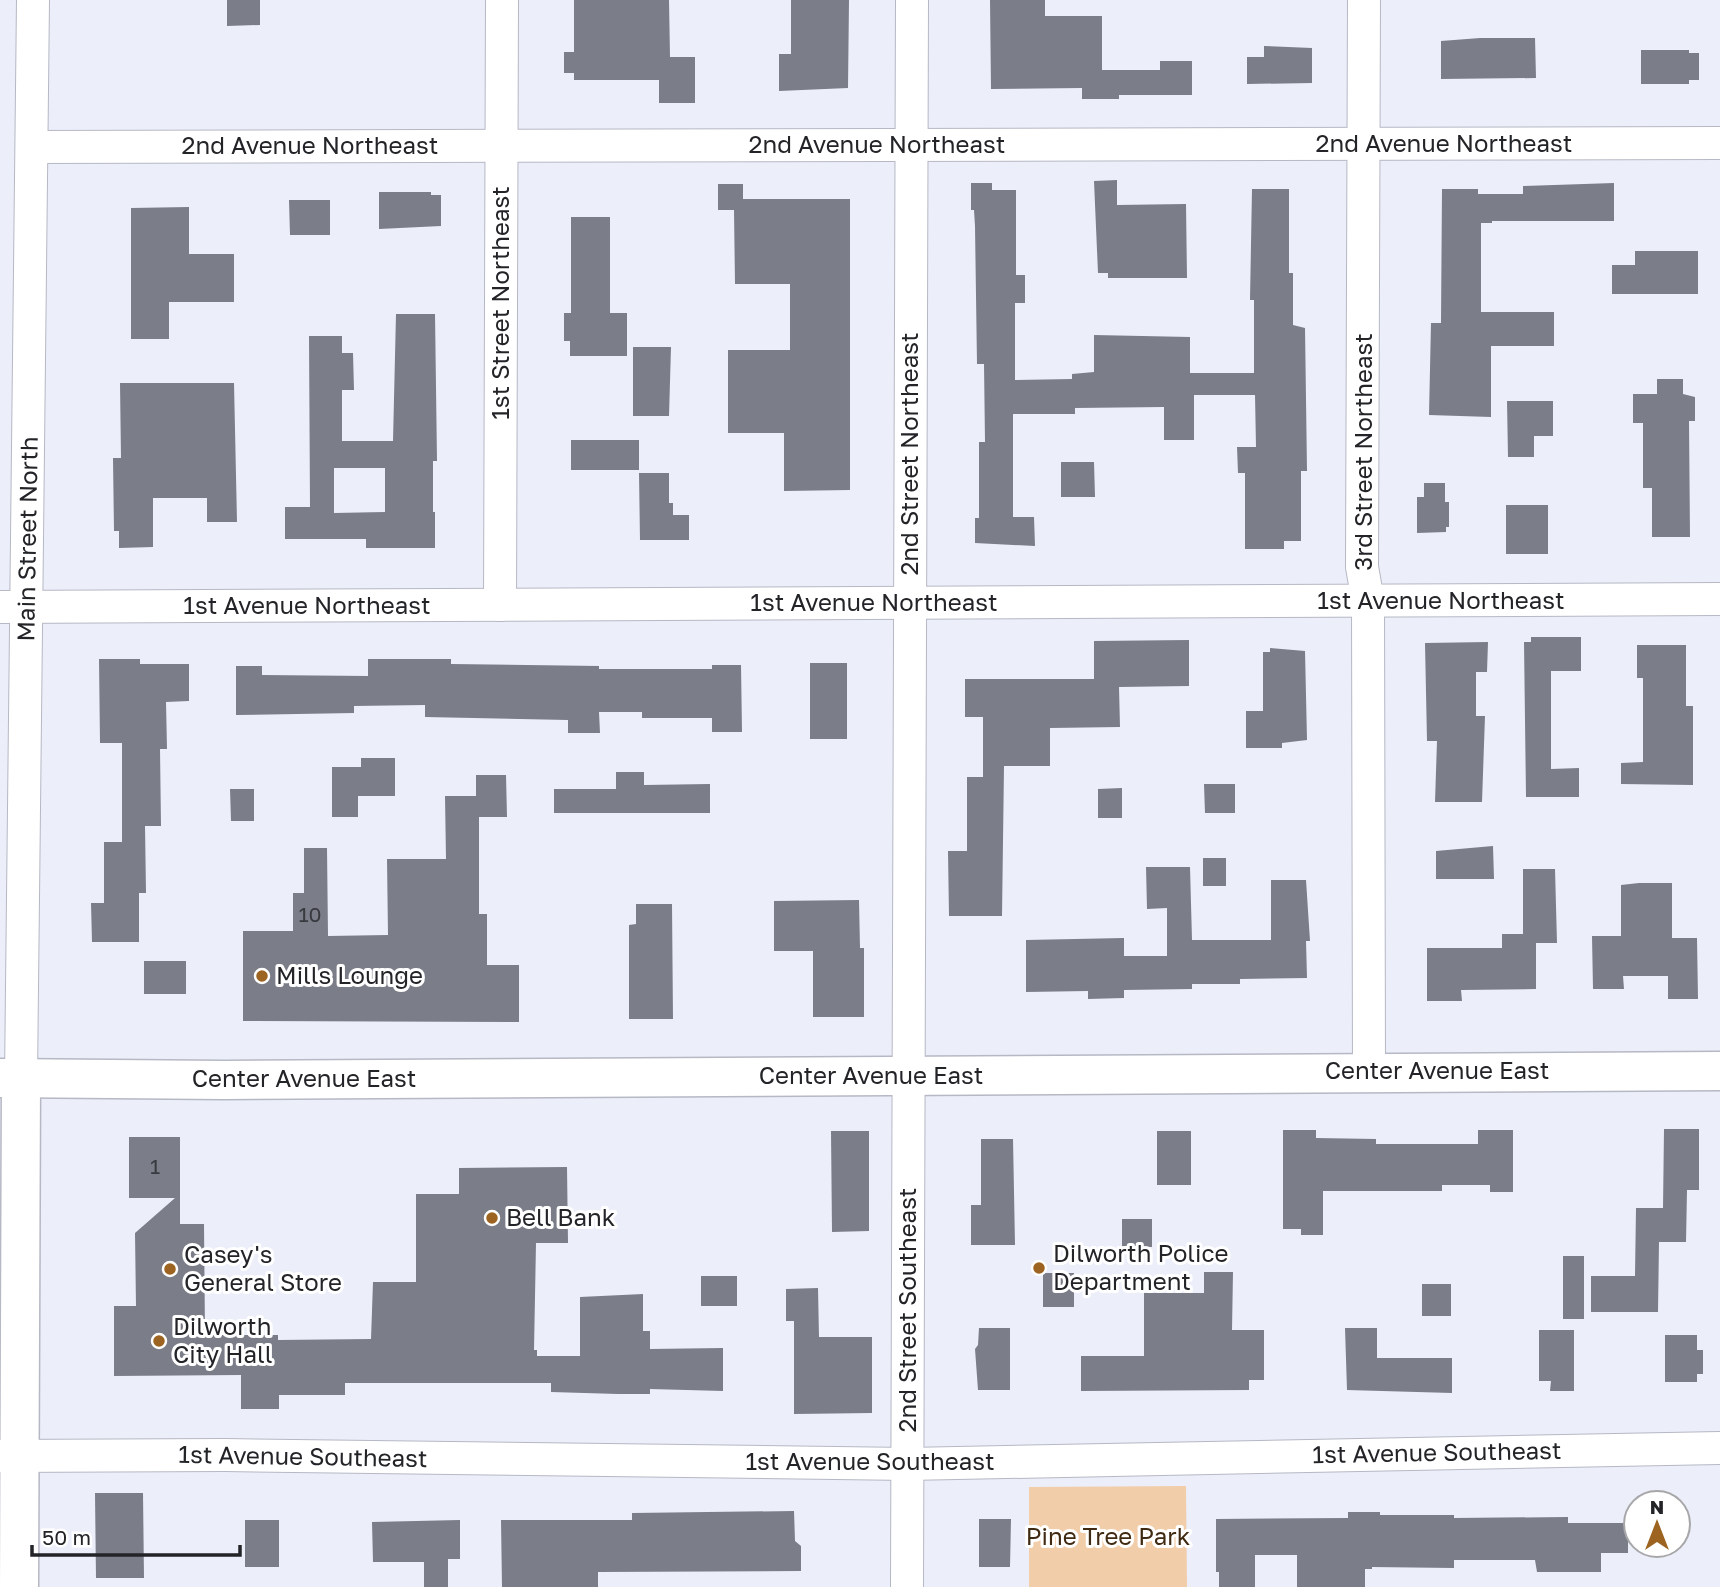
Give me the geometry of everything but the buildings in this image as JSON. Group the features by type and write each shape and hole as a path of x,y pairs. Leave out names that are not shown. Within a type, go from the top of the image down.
{"main road":[{"name":"Center Avenue East","path":"10,1078 224,1080 1368,1071 1720,1071"},
{"path":"10,1078 10,1456 19,1587"}],"street":[{"name":"Main Street North","path":"10,1078 14,607 33,147 33,0"},
{"name":"1st Street Northeast","path":"499,605 502,0"},
{"name":"2nd Street Northeast","path":"908,1075 912,0"},
{"name":"3rd Street Northeast","path":"1364,0 1362,567 1368,601 1368,1071"},
{"name":"2nd Avenue Northeast","path":"33,147 1720,143"},
{"name":"1st Avenue Northeast","path":"14,607 1720,599"},
{"name":"2nd Street Southeast","path":"906,1587 908,1075"},
{"name":"1st Avenue Southeast","path":"10,1456 225,1455 908,1464 1720,1448"}],"green space":[{"name":"Pine Tree Park","path":"1186,1486 1187,1587 1029,1587 1029,1487"}],"place":[{"name":"Mills Lounge","path":"262,976"},
{"name":"Bell Bank","path":"492,1218"},
{"name":"Dilworth Police Department","path":"1039,1268"},
{"name":"Casey's General Store","path":"170,1269"},
{"name":"Dilworth City Hall","path":"159,1341"}]}
